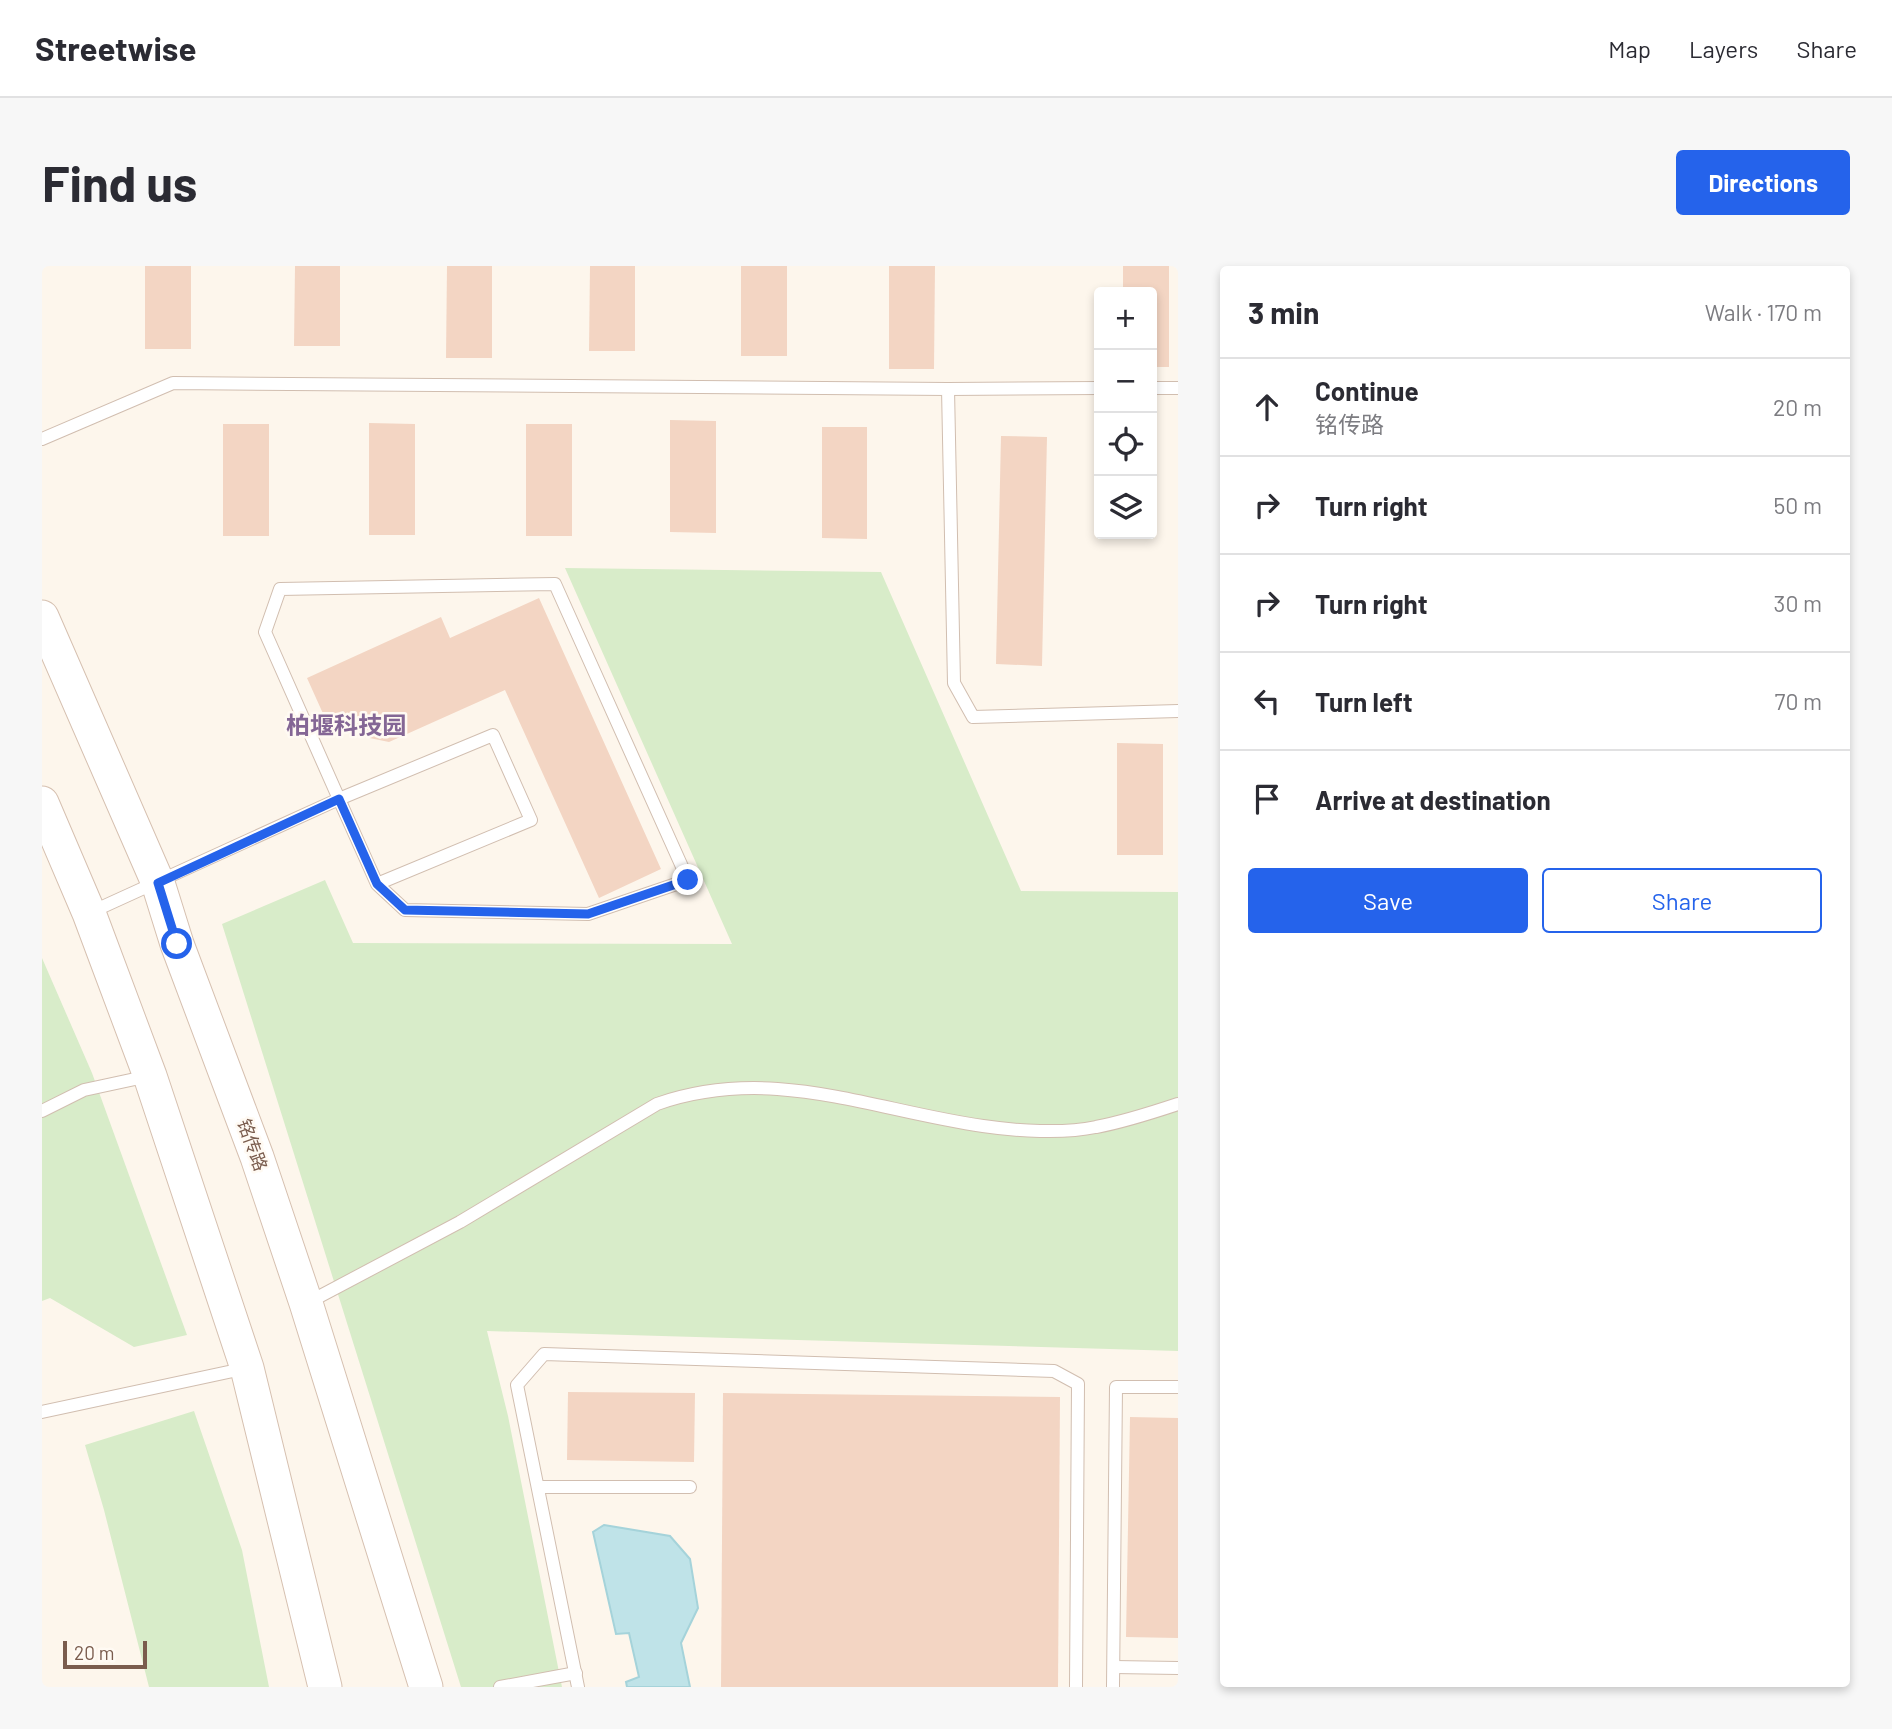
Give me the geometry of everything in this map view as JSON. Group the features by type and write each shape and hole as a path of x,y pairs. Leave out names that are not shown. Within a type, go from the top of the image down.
{"main road":[{"name":"铭传路","path":"42,617 158,883 177,944 257,1157 306,1303 426,1687"},
{"path":"42,803 89,914 150,1076 247,1368 326,1687"}],"lane":[{"path":"42,439 173,383 948,390 1094,388"},
{"path":"1157,388 1178,388"},
{"path":"948,390 954,683 973,717 1178,711"},
{"path":"555,584 688,880 588,914 405,910 377,884 339,799 265,632 280,589 555,584"},
{"path":"89,914 339,799 493,734 531,820 377,884"},
{"path":"42,1111 84,1090 150,1076"},
{"path":"306,1303 460,1222 657,1104 680,1096 715,1089 768,1088 821,1094 983,1126 1038,1130 1093,1128 1178,1104"},
{"path":"578,1687 517,1385 544,1354 1054,1371 1078,1384 1076,1687"},
{"path":"42,1412 247,1368"},
{"path":"1113,1687 1116,1387 1178,1387"},
{"path":"538,1487 690,1487"},
{"path":"1114,1667 1178,1668"},
{"path":"500,1687 576,1673"}],"green space":[{"path":"565,568 881,572 1021,891 1178,892 1178,1351 487,1331 508,1416 562,1687 461,1687 222,924 325,880 353,943 732,944"},
{"path":"42,958 92,1073 187,1335 134,1347 50,1298 42,1301"},
{"path":"194,1411 242,1550 269,1687 149,1687 85,1445"}],"water":[{"path":"604,1525 670,1536 690,1559 698,1608 681,1643 690,1687 627,1687 626,1682 639,1677 629,1633 616,1634 593,1532"}],"building":[{"path":"145,266 191,266 191,349 145,349"},
{"path":"295,266 340,266 340,346 294,346"},
{"path":"447,266 492,266 492,358 446,358"},
{"path":"590,266 635,266 635,351 589,351"},
{"path":"741,266 787,266 787,356 741,356"},
{"path":"889,266 935,266 934,369 889,369"},
{"path":"1123,266 1169,266 1169,367 1157,367 1157,287 1123,287"},
{"path":"670,420 716,421 716,533 670,532"},
{"path":"369,423 415,424 415,535 369,535"},
{"path":"223,424 269,424 269,536 223,536"},
{"path":"526,424 572,424 572,536 526,536"},
{"path":"822,427 867,427 867,539 822,538"},
{"path":"1001,436 1047,437 1042,666 996,664"},
{"path":"539,598 661,869 599,898 505,690 389,742 350,734 325,718 307,678 441,617 450,638"},
{"path":"1117,743 1163,744 1163,855 1117,855"},
{"path":"568,1392 695,1393 694,1462 567,1460"},
{"path":"723,1393 1060,1397 1058,1687 721,1687"},
{"path":"1130,1417 1178,1418 1178,1638 1126,1637"}],"district":[{"name":"柏堰科技园","path":"346,726"}],"route":[{"path":"177,944 158,883 339,799 377,884 405,910 588,914 688,880"}]}
